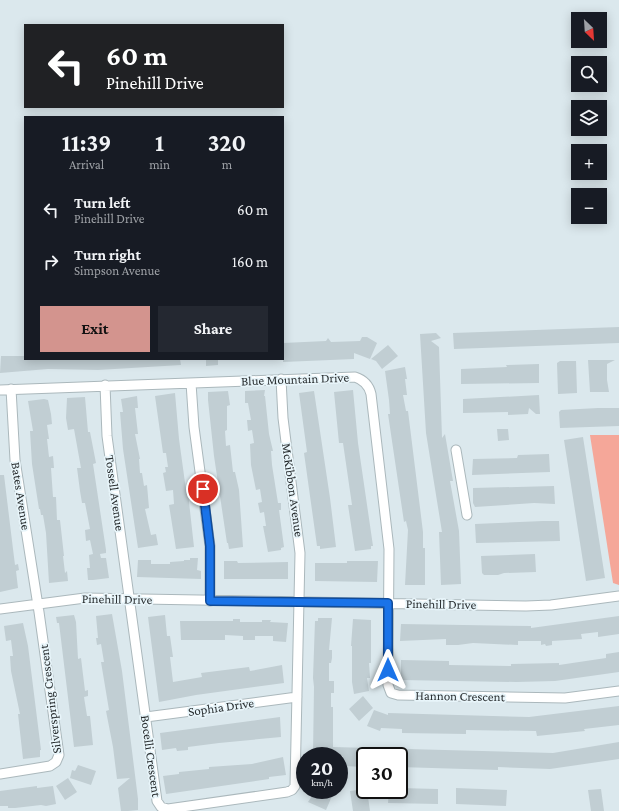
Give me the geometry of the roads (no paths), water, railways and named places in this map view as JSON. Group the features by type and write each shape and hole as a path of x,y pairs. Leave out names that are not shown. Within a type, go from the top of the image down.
{"street":[{"name":"Blue Mountain Drive","path":"0,390 355,377 364,381 370,388 388,529 388,603"},
{"name":"McKibbon Avenue","path":"281,379 283,418 300,544 298,602"},
{"path":"191,383 194,427 210,546 210,601"},
{"name":"Tossell Avenue","path":"105,386 107,436 130,599"},
{"name":"Bates Avenue","path":"11,389 15,460 38,603"},
{"path":"456,450 467,515"},
{"name":"Pinehill Drive","path":"0,609 85,598 542,606 619,596"},
{"name":"Bocelli Crescent","path":"130,599 158,805 168,809 215,807 287,792 293,789 295,783 298,602"},
{"name":"Silverspring Crescent","path":"0,774 50,766 58,759 59,751 38,603"},
{"name":"Hannon Crescent","path":"388,603 388,685 390,691 394,695 565,698 619,691"},
{"name":"Sophia Drive","path":"146,717 297,697"}]}
